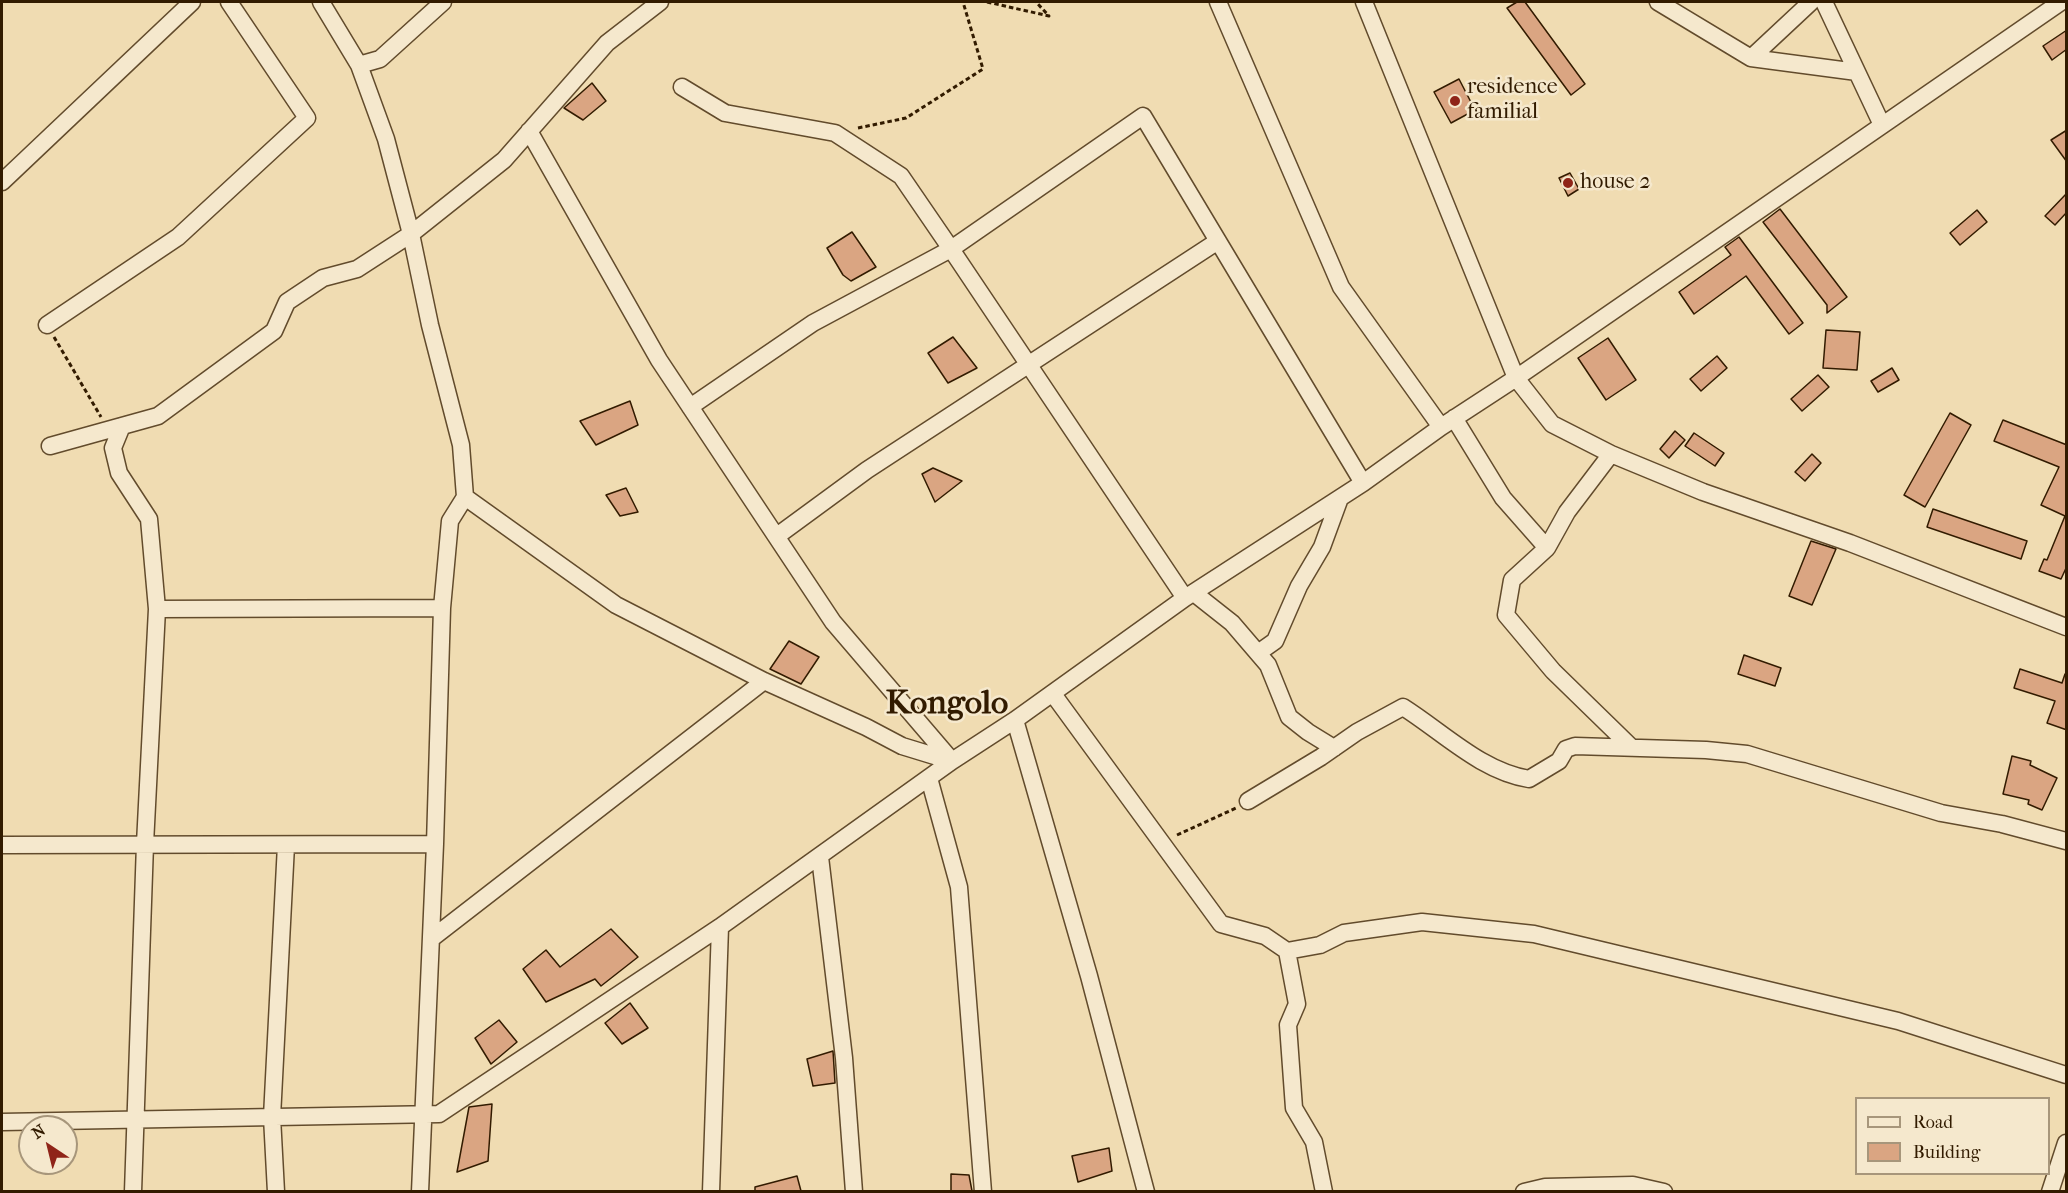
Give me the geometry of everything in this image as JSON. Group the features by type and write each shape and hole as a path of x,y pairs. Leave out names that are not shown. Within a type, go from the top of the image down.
{"street":[{"path":"2,182 192,2"},
{"path":"47,325 178,237 307,118 229,2"},
{"path":"321,2 359,65 386,139 461,445 465,497 450,521 442,608 435,844 420,1191"},
{"path":"359,65 380,59 443,2"},
{"path":"50,446 158,416 274,331 287,302 323,278 357,269 411,234 504,160 607,43 660,2"},
{"path":"1218,2 1341,287 1447,422 1503,498 1547,548"},
{"path":"1364,2 1516,378 1552,424 1611,454 1703,492 1850,543 2067,627"},
{"path":"1658,2 1751,58 1857,72"},
{"path":"1751,58 1811,2"},
{"path":"1824,2 1882,125"},
{"path":"2,1122 439,1114 720,927 952,761 1015,720 1190,596 1363,483 1447,422 1516,378 2061,2"},
{"path":"682,87 725,113 835,133 901,176 1190,596 1232,623 1268,665 1289,717 1334,748"},
{"path":"690,407 813,322 951,249 1143,116 1363,483"},
{"path":"529,131 659,360 833,622 952,761"},
{"path":"777,536 867,470 1218,242"},
{"path":"115,427 113,448 119,473 149,519 157,609 135,1120 134,1191"},
{"path":"1611,454 1567,512 1547,548 1512,580 1506,615 1553,671 1631,747"},
{"path":"465,497 616,605 764,681 866,727 902,746 952,761"},
{"path":"1258,653 1275,641 1299,586 1322,547 1340,498"},
{"path":"157,609 442,608"},
{"path":"431,939 764,681"},
{"path":"1053,693 1221,924 1265,936 1287,951 1320,945 1344,933 1422,922 1534,934 1898,1021 2067,1074"},
{"path":"1248,801 1357,732 1404,707 1483,764 1510,776 1529,779 1559,761 1566,750 1575,746 1747,754 1941,813 2002,824 2067,841"},
{"path":"1015,720 1089,976 1146,1191"},
{"path":"929,778 959,887 983,1191"},
{"path":"2,844 435,844"},
{"path":"276,1191 272,1117 286,845"},
{"path":"820,857 844,1058 854,1191"},
{"path":"711,1191 720,927"},
{"path":"1287,951 1297,1004 1288,1025 1294,1108 1314,1142 1324,1191"},
{"path":"2050,1191 2067,1143"},
{"path":"1524,1191 1545,1187 1633,1185 1664,1191"}],"path":[{"path":"835,133 906,118 983,69 963,2"},
{"path":"987,2 1049,16 1036,2"},
{"path":"47,325 115,427"},
{"path":"1161,842 1217,818 1248,801"}],"building":[{"path":"1517,2 1525,2 1585,84 1571,95 1507,8"},
{"path":"2067,30 2067,49 2052,60 2043,46"},
{"name":"residence familial","path":"1459,79 1475,110 1451,123 1434,92"},
{"path":"592,83 606,101 583,120 564,108"},
{"path":"2067,130 2067,162 2051,140"},
{"name":"house 2","path":"1570,173 1579,189 1568,196 1559,178"},
{"path":"2067,193 2067,212 2055,225 2045,216"},
{"path":"1780,209 1847,297 1827,313 1827,305 1763,222"},
{"path":"1977,210 1987,222 1960,245 1950,233"},
{"path":"852,232 876,267 851,281 843,275 827,248"},
{"path":"1739,237 1803,323 1789,334 1746,276 1694,314 1679,292 1731,255 1725,247"},
{"path":"1826,330 1860,332 1857,370 1823,368"},
{"path":"953,337 977,368 948,383 928,353"},
{"path":"1608,338 1636,380 1606,400 1578,358"},
{"path":"1717,356 1727,368 1701,391 1690,379"},
{"path":"1892,368 1899,380 1878,392 1871,381"},
{"path":"1818,375 1829,387 1802,411 1791,399"},
{"path":"630,401 638,425 596,445 580,421"},
{"path":"1950,413 1971,425 1925,507 1904,495"},
{"path":"2003,420 2067,445 2067,566 2061,579 2039,571 2044,559 2047,560 2065,516 2041,505 2059,467 1994,441"},
{"path":"1675,431 1685,440 1669,458 1660,449"},
{"path":"1694,433 1724,453 1715,466 1685,446"},
{"path":"1812,454 1821,463 1805,481 1795,472"},
{"path":"933,468 962,481 935,502 922,474"},
{"path":"626,488 638,512 620,516 606,495"},
{"path":"1933,509 2027,541 2021,559 1927,527"},
{"path":"1811,541 1836,549 1812,605 1789,596"},
{"path":"789,641 819,657 801,684 770,669"},
{"path":"1744,655 1781,668 1775,686 1738,674"},
{"path":"2020,669 2062,683 2065,674 2067,675 2067,730 2047,723 2055,701 2014,688"},
{"path":"2012,756 2031,761 2030,765 2057,778 2042,810 2028,804 2029,800 2003,794"},
{"path":"611,929 638,957 601,986 595,979 546,1002 523,969 546,950 560,967"},
{"path":"630,1003 648,1028 622,1044 605,1023"},
{"path":"499,1020 517,1042 491,1064 475,1038"},
{"path":"833,1051 835,1083 813,1086 807,1059"},
{"path":"492,1104 488,1161 457,1172 469,1107"},
{"path":"1109,1148 1112,1171 1078,1182 1072,1156"},
{"path":"951,1174 969,1175 972,1191 951,1191"},
{"path":"797,1176 801,1191 755,1191 755,1187"}],"place":[{"name":"residence familial","path":"1455,101"},
{"name":"house 2","path":"1568,183"}],"district":[{"name":"Kongolo","path":"947,705"}]}
